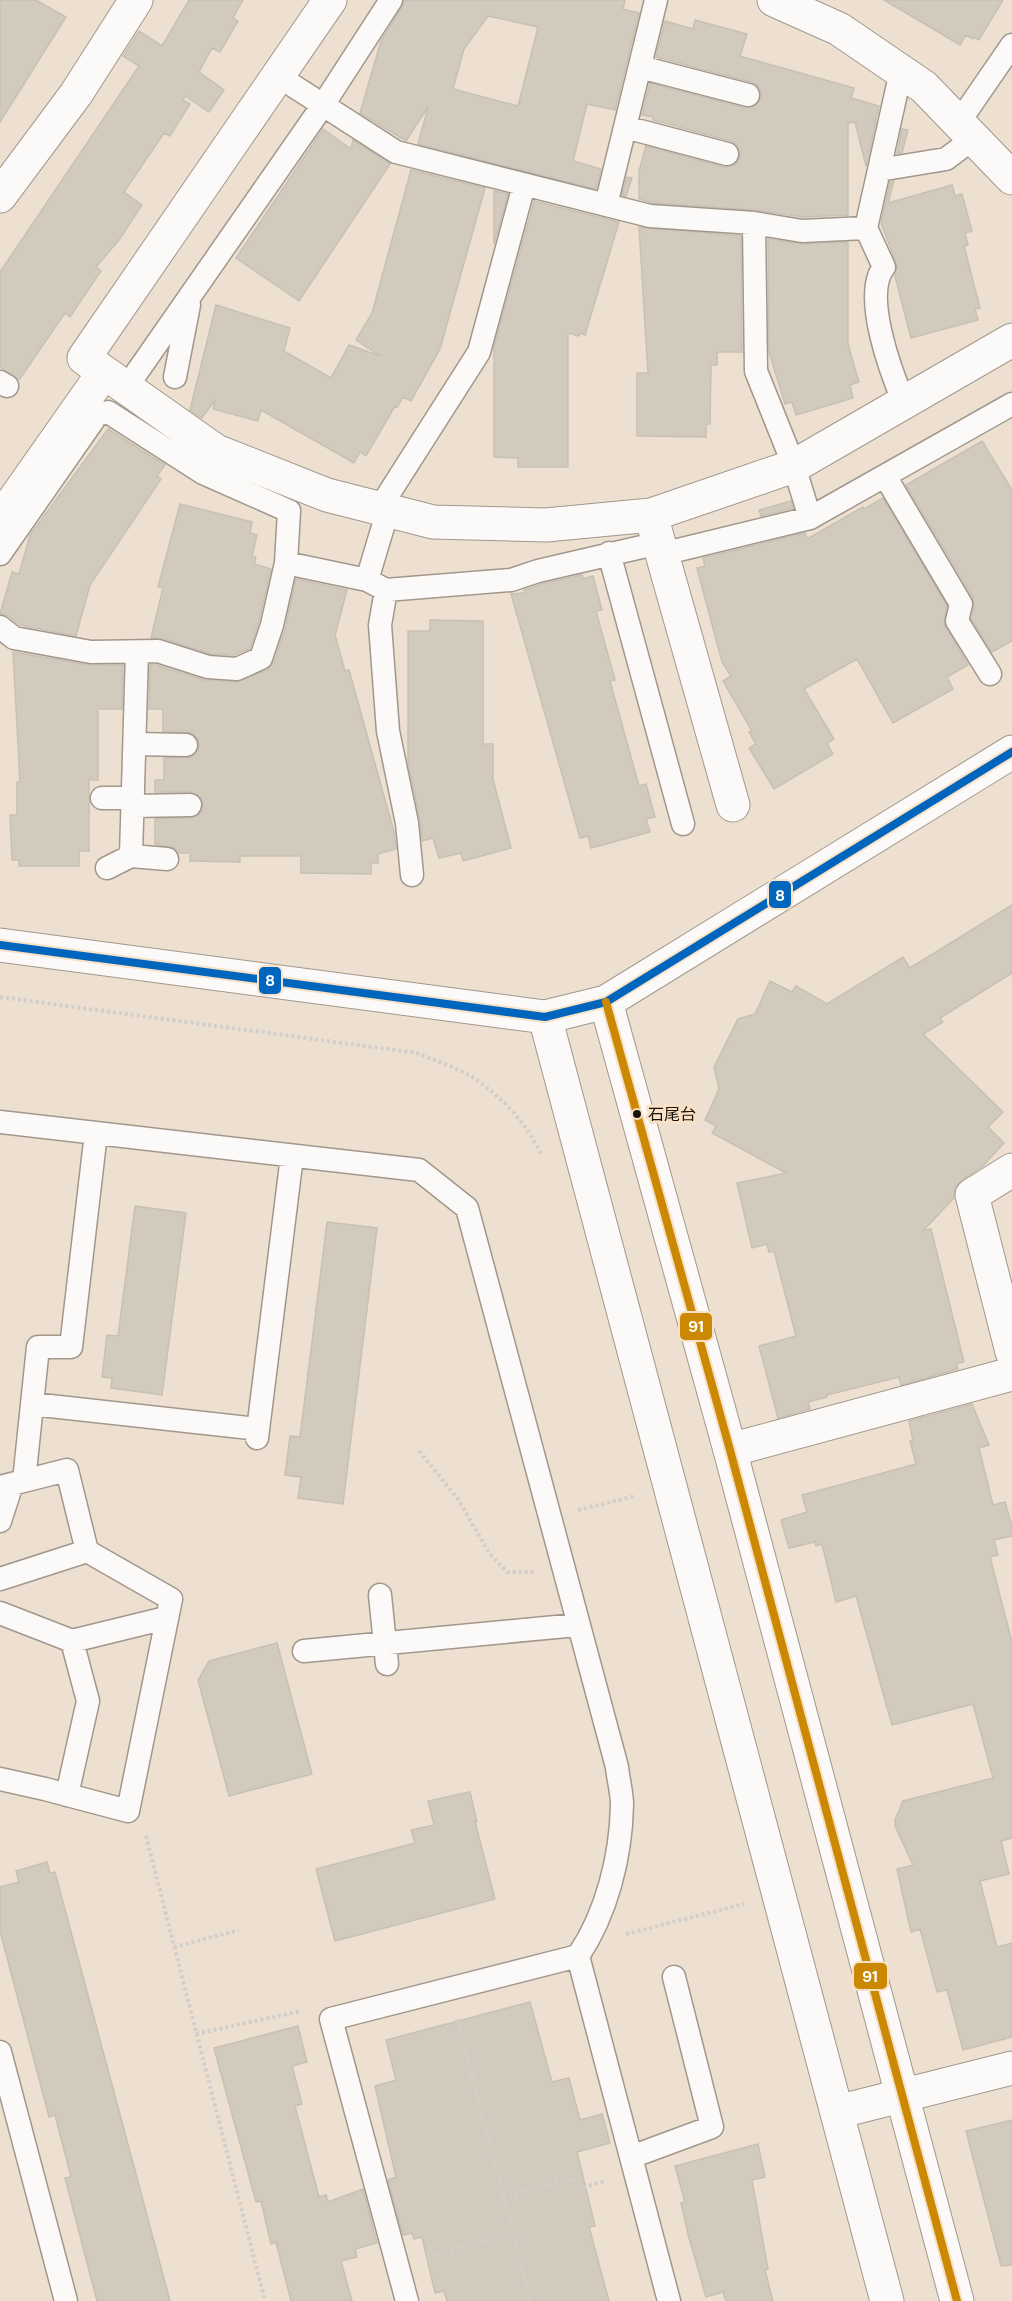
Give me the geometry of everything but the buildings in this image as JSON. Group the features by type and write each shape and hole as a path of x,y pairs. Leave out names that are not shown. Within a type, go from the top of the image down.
{"street":[{"path":"0,196 76,94 136,0"},
{"path":"330,0 84,358 216,451 327,495 433,522 546,525 658,537 794,466 1012,340"},
{"path":"774,0 839,29 924,87 1012,178"},
{"path":"0,520 115,380"},
{"path":"658,537 733,805"},
{"path":"0,945 545,1017 606,1002 1012,752"},
{"path":"606,1002 730,1450 957,2301"},
{"path":"545,1017 887,2301"},
{"path":"1012,1170 972,1195 1012,1353"},
{"path":"730,1450 1012,1374"},
{"path":"837,2112 1012,2068"}],"lane":[{"path":"115,380 191,295 323,105 391,0"},
{"path":"606,205 656,0"},
{"path":"879,170 946,159 967,130 1012,45"},
{"path":"640,67 748,95"},
{"path":"900,71 866,228 884,267 877,276 878,324 891,371 904,403"},
{"path":"278,76 396,152 650,216 754,223 802,231 866,228"},
{"path":"625,127 727,154"},
{"path":"412,875 407,823 388,731 376,585 383,509 479,352 524,184"},
{"path":"754,223 756,371 794,466 810,518"},
{"path":"175,376 191,295"},
{"path":"286,563 376,585 511,580 658,537 810,518 1012,404"},
{"path":"0,554 97,415 108,412 203,473 289,511 286,563 272,625 261,658 237,669 208,667 158,651 91,652 14,638 0,627"},
{"path":"885,476 961,604 957,621 990,674"},
{"path":"609,553 683,824"},
{"path":"131,856 137,652"},
{"path":"135,744 186,745"},
{"path":"102,798 190,805"},
{"path":"107,868 131,856 167,859"},
{"path":"0,1122 418,1170 467,1208 616,1767 622,1802 619,1839 609,1884 591,1936 578,1956 331,2019 407,2301"},
{"path":"0,1521 12,1484 32,1404 38,1347 70,1347 96,1133"},
{"path":"32,1404 257,1434 292,1156"},
{"path":"0,1779 128,1811 171,1599 87,1551 67,1470 12,1484"},
{"path":"0,1579 87,1551"},
{"path":"380,1595 387,1654"},
{"path":"0,1613 72,1641 166,1618"},
{"path":"304,1651 387,1654 577,1625"},
{"path":"67,1796 88,1701 72,1641"},
{"path":"578,1956 669,2301"},
{"path":"633,2165 712,2127 674,1977"},
{"path":"0,2052 5,2092 66,2301"}],"path":[{"path":"419,1451 458,1499 489,1552 507,1572 543,1572"},
{"path":"549,1517 639,1495"},
{"path":"128,1811 144,1830 266,2301"},
{"path":"591,1936 611,1938 747,1904"},
{"path":"174,1947 239,1930"},
{"path":"449,1989 531,2301"},
{"path":"196,2034 312,2008"},
{"path":"503,2197 571,2178 576,2189 633,2165"},
{"path":"397,2265 513,2233"}],"transit line":[{"name":"8","path":"0,945 545,1017 606,1002 1012,752"},
{"name":"91","path":"606,1002 730,1450 957,2301"}],"place":[{"name":"石尾台","path":"637,1114"}]}
